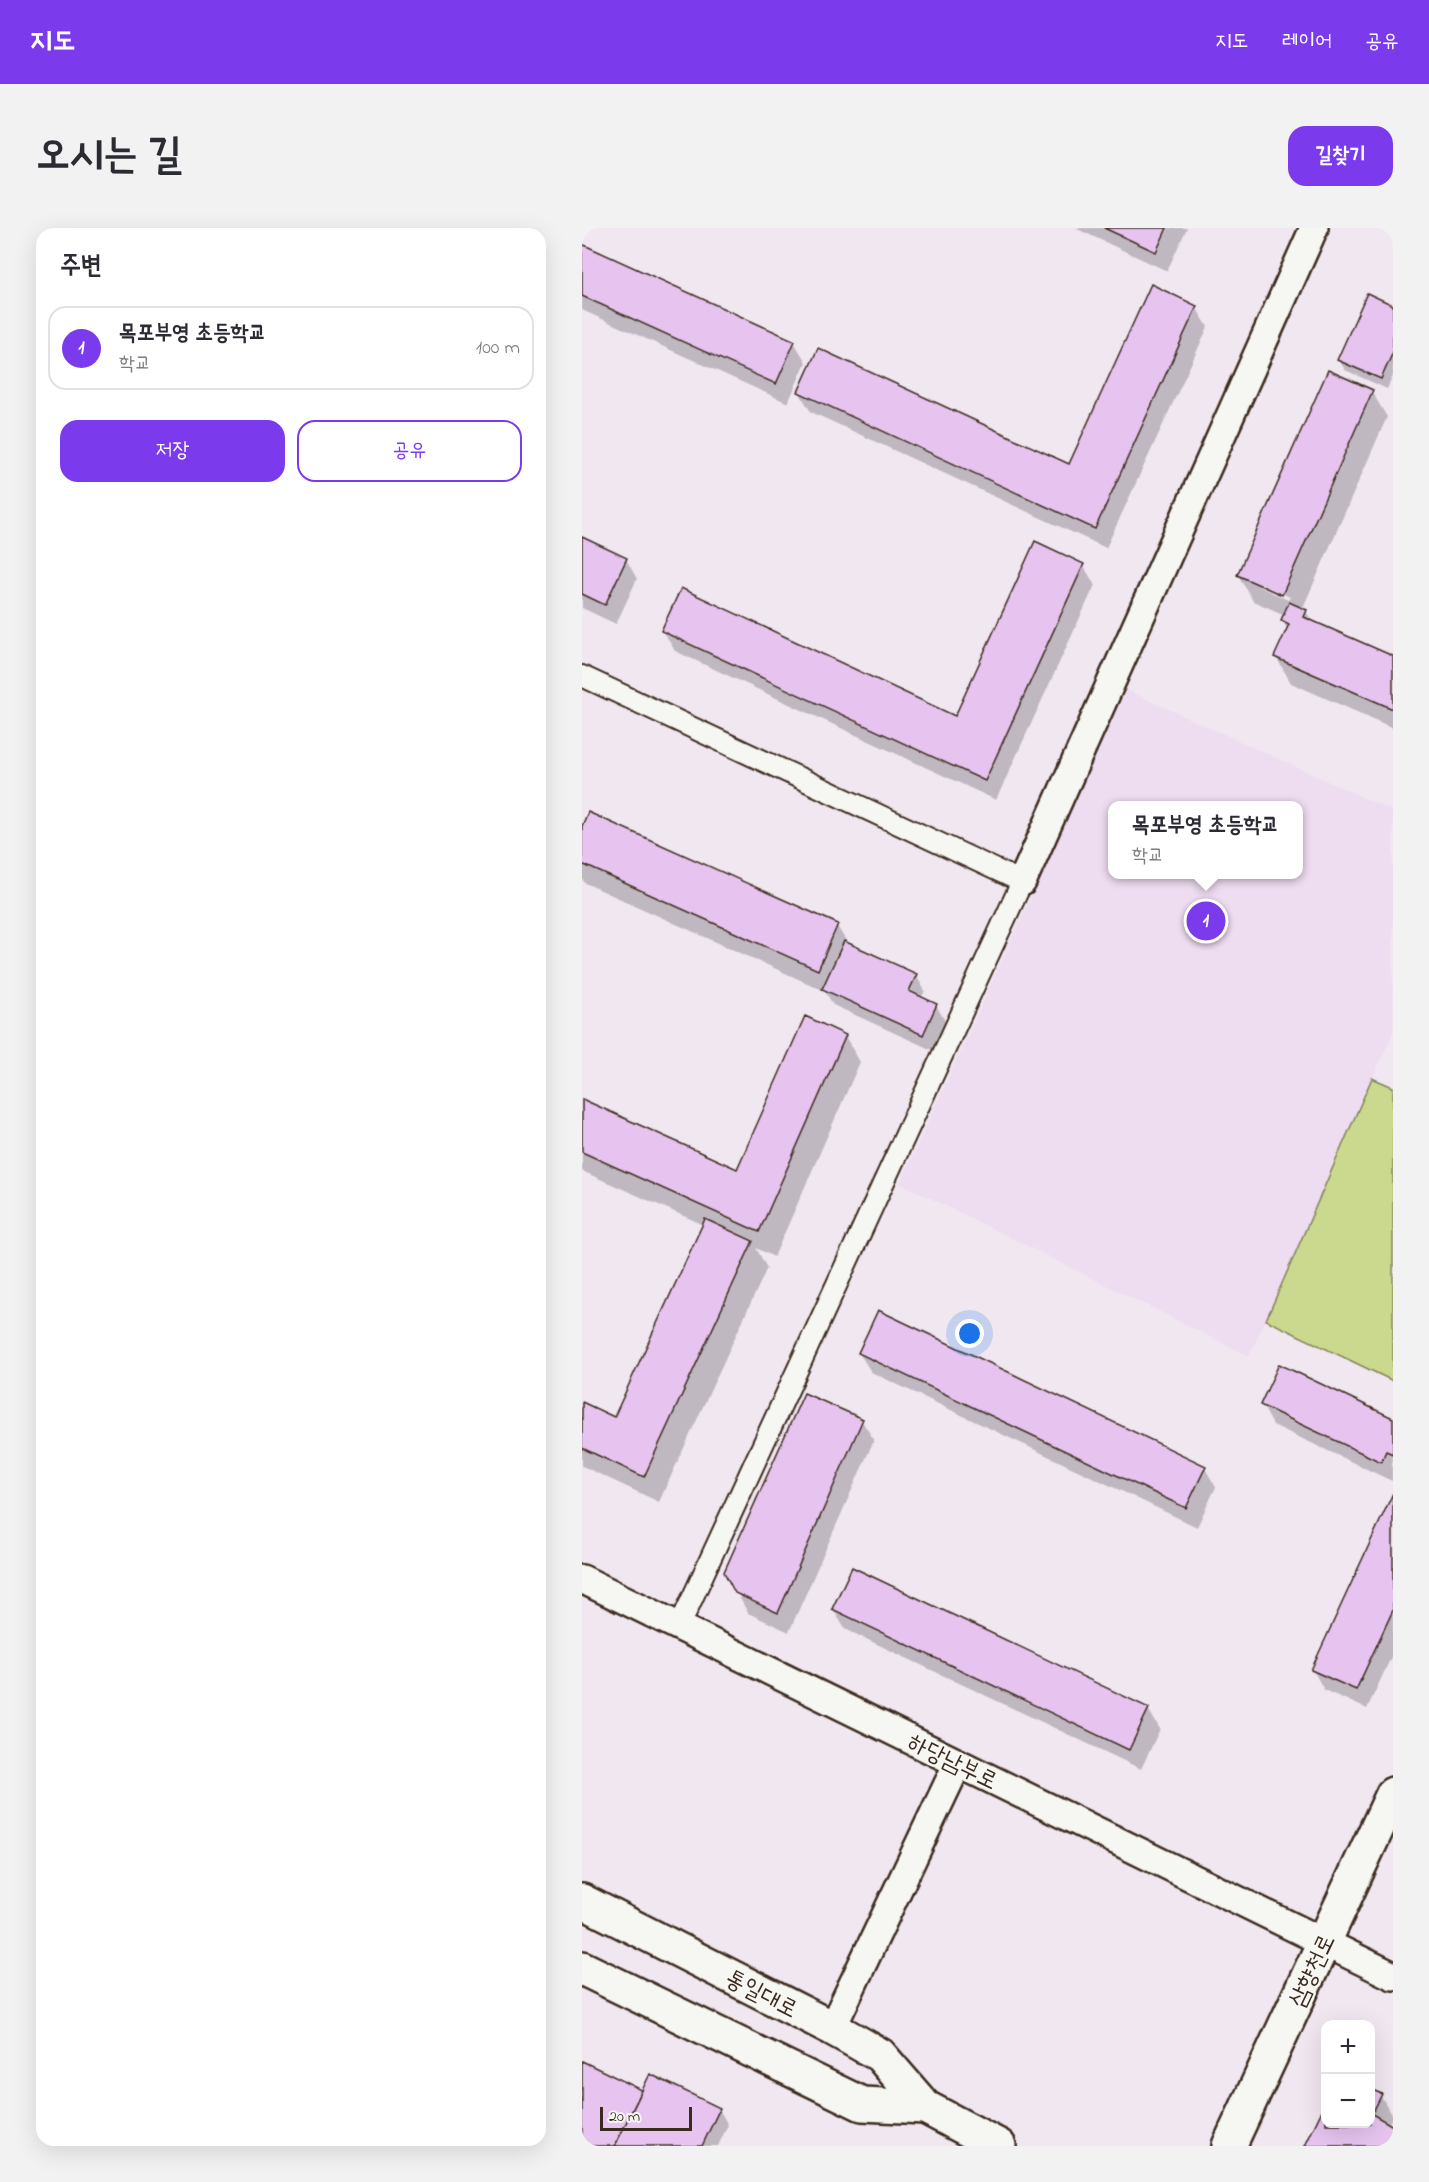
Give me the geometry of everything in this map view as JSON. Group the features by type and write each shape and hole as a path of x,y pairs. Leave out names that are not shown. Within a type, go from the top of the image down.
{"street":[{"path":"679,1627 1022,882 1314,228"},
{"path":"582,676 1022,882"},
{"name":"하당남부로","path":"582,1579 1393,1976"},
{"path":"832,2028 958,1763"},
{"name":"삼향천로","path":"1229,2146 1393,1794"},
{"name":"통일대로","path":"582,1901 832,2028 880,2055 925,2107 999,2146"},
{"name":"통일대로","path":"582,1968 862,2104 925,2107"}],"shaded area":[{"path":"1126,690 1393,811 1393,1032 1249,1356 900,1183"}],"green space":[{"path":"1372,1078 1393,1087 1393,1381 1266,1320"}],"building":[{"path":"1104,228 1167,228 1156,252"},
{"path":"582,244 795,341 776,384 582,296"},
{"path":"1151,284 1197,306 1095,529 798,392 818,348 1069,464"},
{"path":"1367,293 1393,305 1393,352 1381,379 1337,360"},
{"path":"1328,370 1373,390 1282,595 1237,575"},
{"path":"582,537 627,558 605,605 582,594"},
{"path":"1035,541 1084,564 985,781 661,631 681,588 955,716"},
{"path":"1289,602 1307,610 1304,617 1393,656 1393,709 1274,657 1289,624 1281,620"},
{"path":"588,812 838,924 818,970 582,864 582,826"},
{"path":"844,941 917,974 909,991 937,1004 923,1035 822,989"},
{"path":"805,1016 846,1035 759,1232 582,1152 582,1099 737,1169"},
{"path":"705,1219 753,1241 644,1477 582,1448 582,1402 614,1417"},
{"path":"878,1310 1206,1466 1186,1508 858,1353"},
{"path":"1279,1364 1393,1418 1393,1454 1386,1451 1381,1462 1260,1405"},
{"path":"804,1393 863,1419 778,1613 735,1593 724,1572"},
{"path":"1393,1493 1393,1610 1356,1690 1311,1670"},
{"path":"852,1567 1149,1708 1129,1750 832,1609"},
{"path":"582,2061 642,2090 615,2146 582,2146"},
{"path":"650,2074 720,2108 702,2146 615,2146"},
{"path":"1375,2091 1382,2094 1375,2108"},
{"path":"1321,2112 1321,2128 1375,2128 1375,2116 1393,2126 1393,2146 1305,2146"}],"place":[{"name":"목포부영 초등학교","path":"1206,921"}]}
